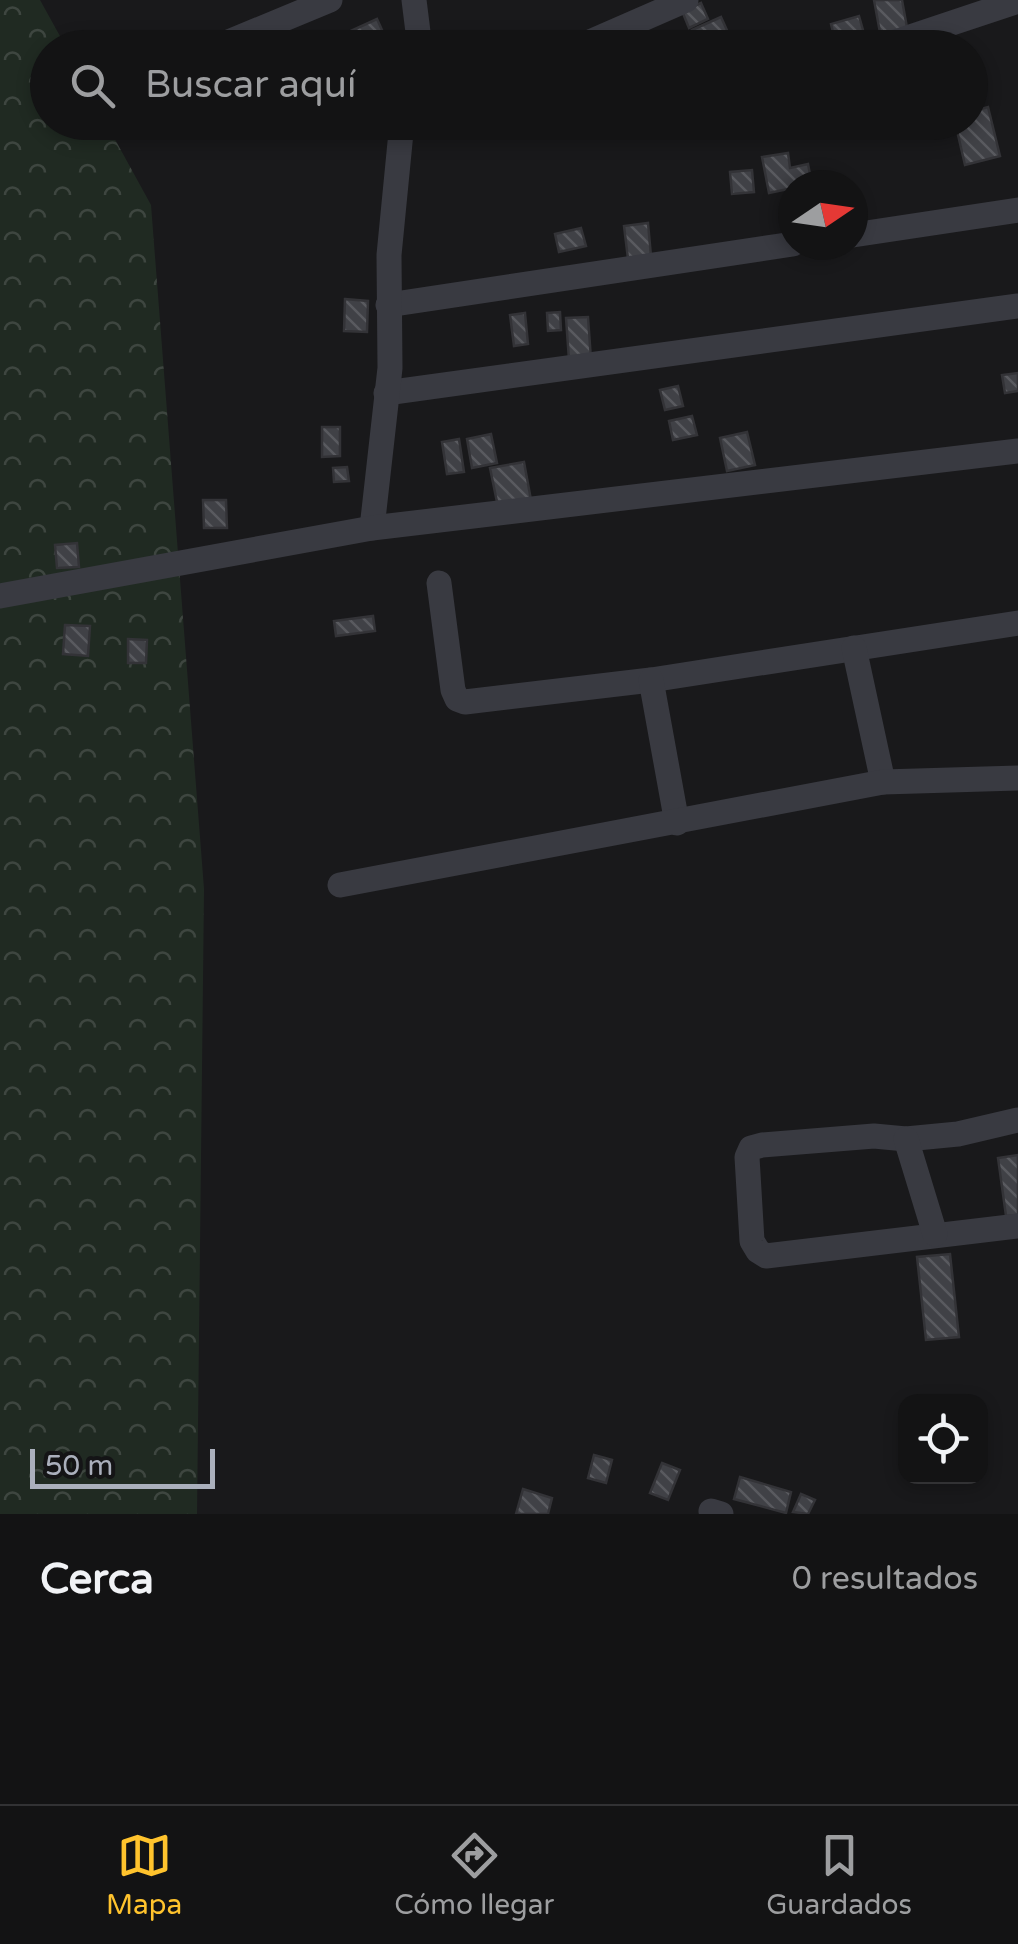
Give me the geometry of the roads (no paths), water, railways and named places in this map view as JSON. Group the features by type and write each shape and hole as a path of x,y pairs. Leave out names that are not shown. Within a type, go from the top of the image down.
{"street":[{"path":"258,30 330,0"},
{"path":"414,0 418,30"},
{"path":"617,30 686,0"},
{"path":"931,30 1018,1"},
{"path":"372,528 390,368 388,305 401,140"},
{"path":"868,233 1018,210"},
{"path":"388,305 778,246"},
{"path":"386,393 1018,306"},
{"path":"0,596 372,528 1018,451"},
{"path":"439,583 457,699 476,702 651,680 1018,623"},
{"path":"854,648 883,782"},
{"path":"651,680 677,823"},
{"path":"340,885 883,782 1018,778"},
{"path":"1018,1120 958,1134 874,1136 751,1148 747,1157 752,1241 766,1256 1018,1226"},
{"path":"906,1138 935,1234"}]}
